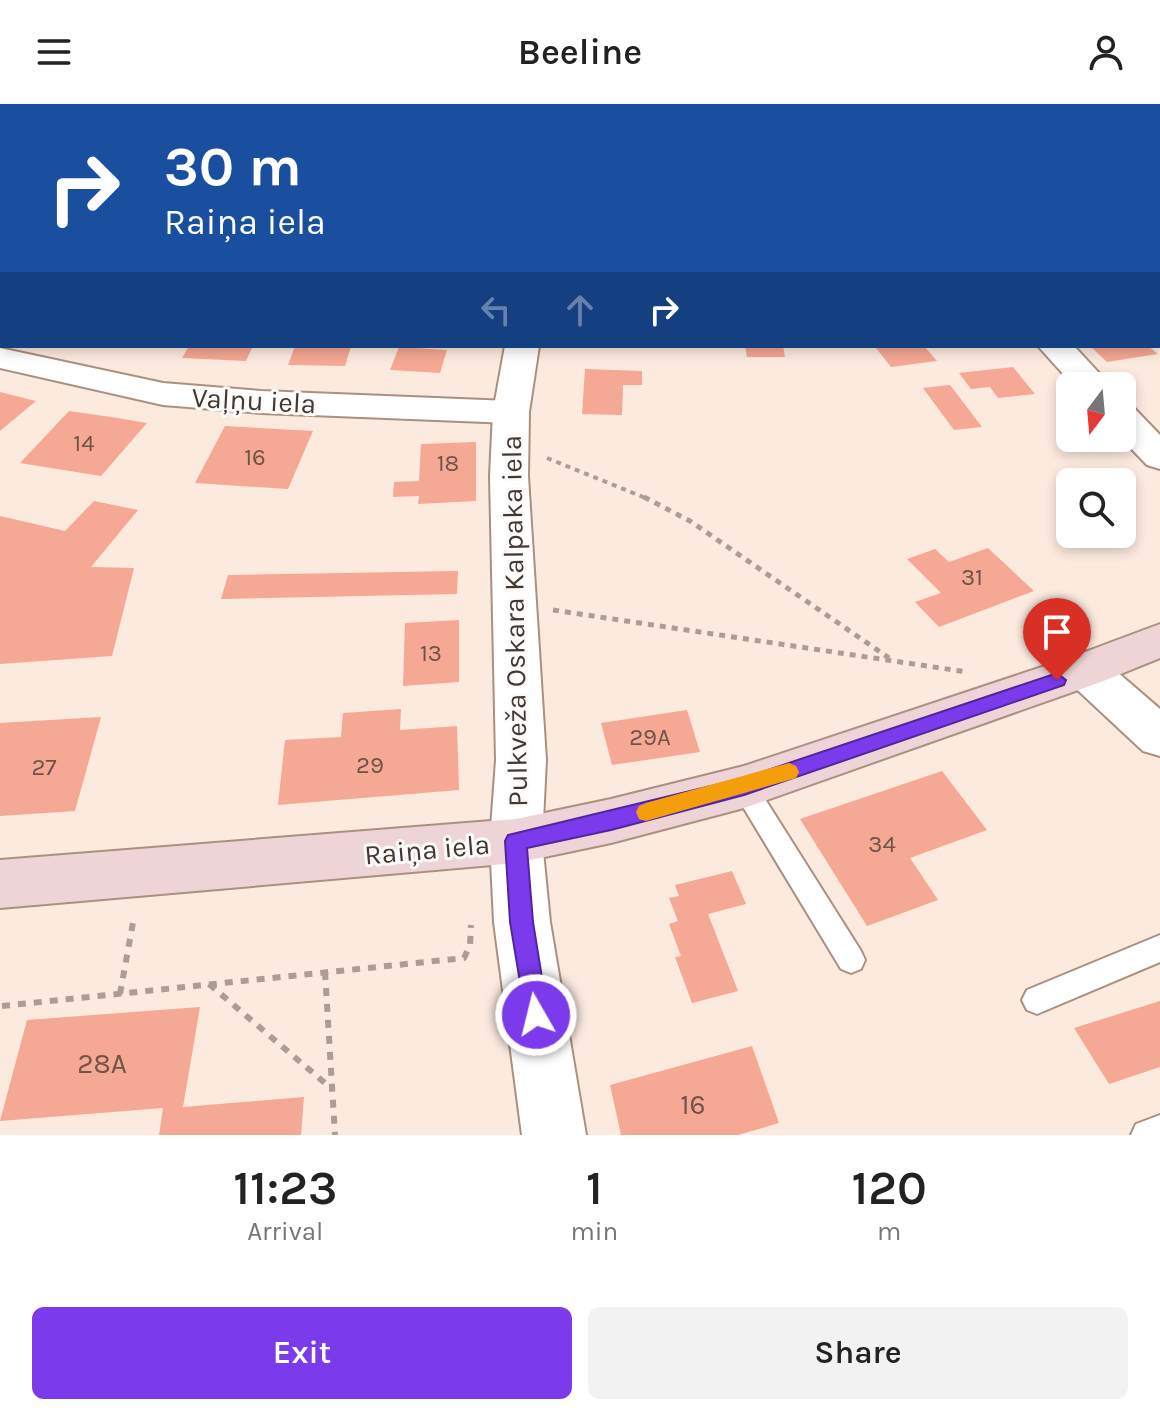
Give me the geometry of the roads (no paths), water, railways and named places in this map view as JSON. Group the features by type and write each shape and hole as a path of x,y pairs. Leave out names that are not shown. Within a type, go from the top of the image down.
{"main road":[{"name":"Raiņa iela","path":"0,884 516,841 611,821 744,787 1085,670 1160,640"}],"street":[{"name":"Pulkveža Oskara Kalpaka iela","path":"522,348 511,412 509,476 521,760 516,841 522,922 554,1135"},
{"path":"1057,348 1080,372"},
{"name":"Vaļņu iela","path":"0,358 163,394 261,402 511,412"},
{"path":"1136,432 1160,457"},
{"path":"1085,670 1160,737"}],"lane":[{"path":"744,787 851,960"},
{"path":"1037,1000 1160,948"},
{"path":"1147,1135 1160,1131"}]}
